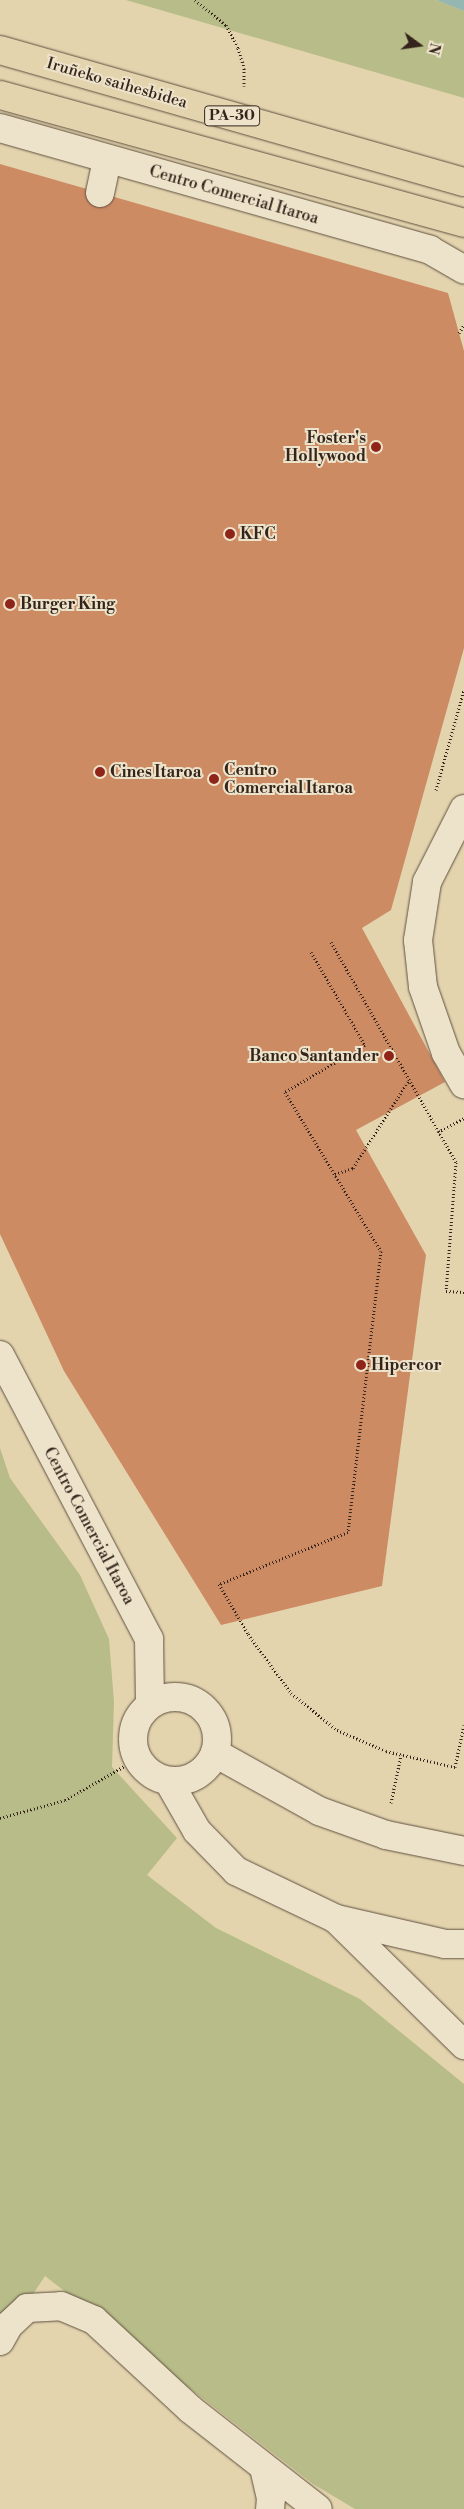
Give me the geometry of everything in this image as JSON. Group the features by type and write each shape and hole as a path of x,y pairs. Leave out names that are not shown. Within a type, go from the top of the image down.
{"highway":[{"name":"Iruñeko saihesbidea","path":"0,50 464,182"},
{"name":"PA-30","path":"0,95 464,223"}],"street":[{"name":"Centro Comercial Itaroa","path":"0,128 430,250 464,270"},
{"path":"100,193 107,159"},
{"path":"464,808 427,882 418,940 423,987 446,1053 464,1084"},
{"name":"Centro Comercial Itaroa","path":"0,1355 149,1639 150,1704"},
{"path":"173,1696 196,1702 213,1718 218,1741 214,1752 211,1763 192,1779 169,1782 150,1774 137,1759 132,1739 137,1719 150,1704 173,1696"},
{"path":"214,1752 319,1810 386,1835 464,1851"},
{"path":"169,1782 197,1831 236,1871 336,1919 445,1944 464,1944"},
{"path":"336,1919 464,2045"},
{"path":"0,2341 9,2325 26,2308 60,2306 94,2320 190,2409 318,2509"},
{"path":"264,2468 271,2498 270,2509"}],"path":[{"path":"195,0 226,25 244,68 244,88"},
{"path":"459,333 464,325"},
{"path":"435,794 464,690"},
{"path":"331,942 456,1162 446,1291 464,1292"},
{"path":"311,952 365,1045 285,1092 381,1251 348,1532 220,1584 248,1634 291,1693 337,1730 401,1755 455,1767 464,1725"},
{"path":"335,1174 353,1168 409,1080"},
{"path":"438,1132 464,1118"},
{"path":"386,1835 401,1755"},
{"path":"0,1818 66,1800 137,1759"}],"green space":[{"path":"126,0 436,0 464,11 464,98"},
{"path":"0,1448 10,1478 80,1575 109,1639 114,1702 112,1767 177,1838 147,1875 216,1928 360,1999 464,2084 464,2509 355,2509 313,2484 45,2276 0,2344"}],"water":[{"path":"436,0 464,0 464,11"}],"building":[{"name":"Centro Comercial Itaroa","path":"0,164 448,293 464,351 464,648 391,910 362,928 445,1082 356,1130 426,1255 382,1586 221,1625 64,1371 0,1234"}],"place":[{"name":"Foster's Hollywood","path":"376,447"},
{"name":"KFC","path":"230,534"},
{"name":"Burger King","path":"10,604"},
{"name":"Cines Itaroa","path":"100,772"},
{"name":"Centro Comercial Itaroa","path":"214,779"},
{"name":"Banco Santander","path":"389,1056"},
{"name":"Hipercor","path":"361,1365"}]}
